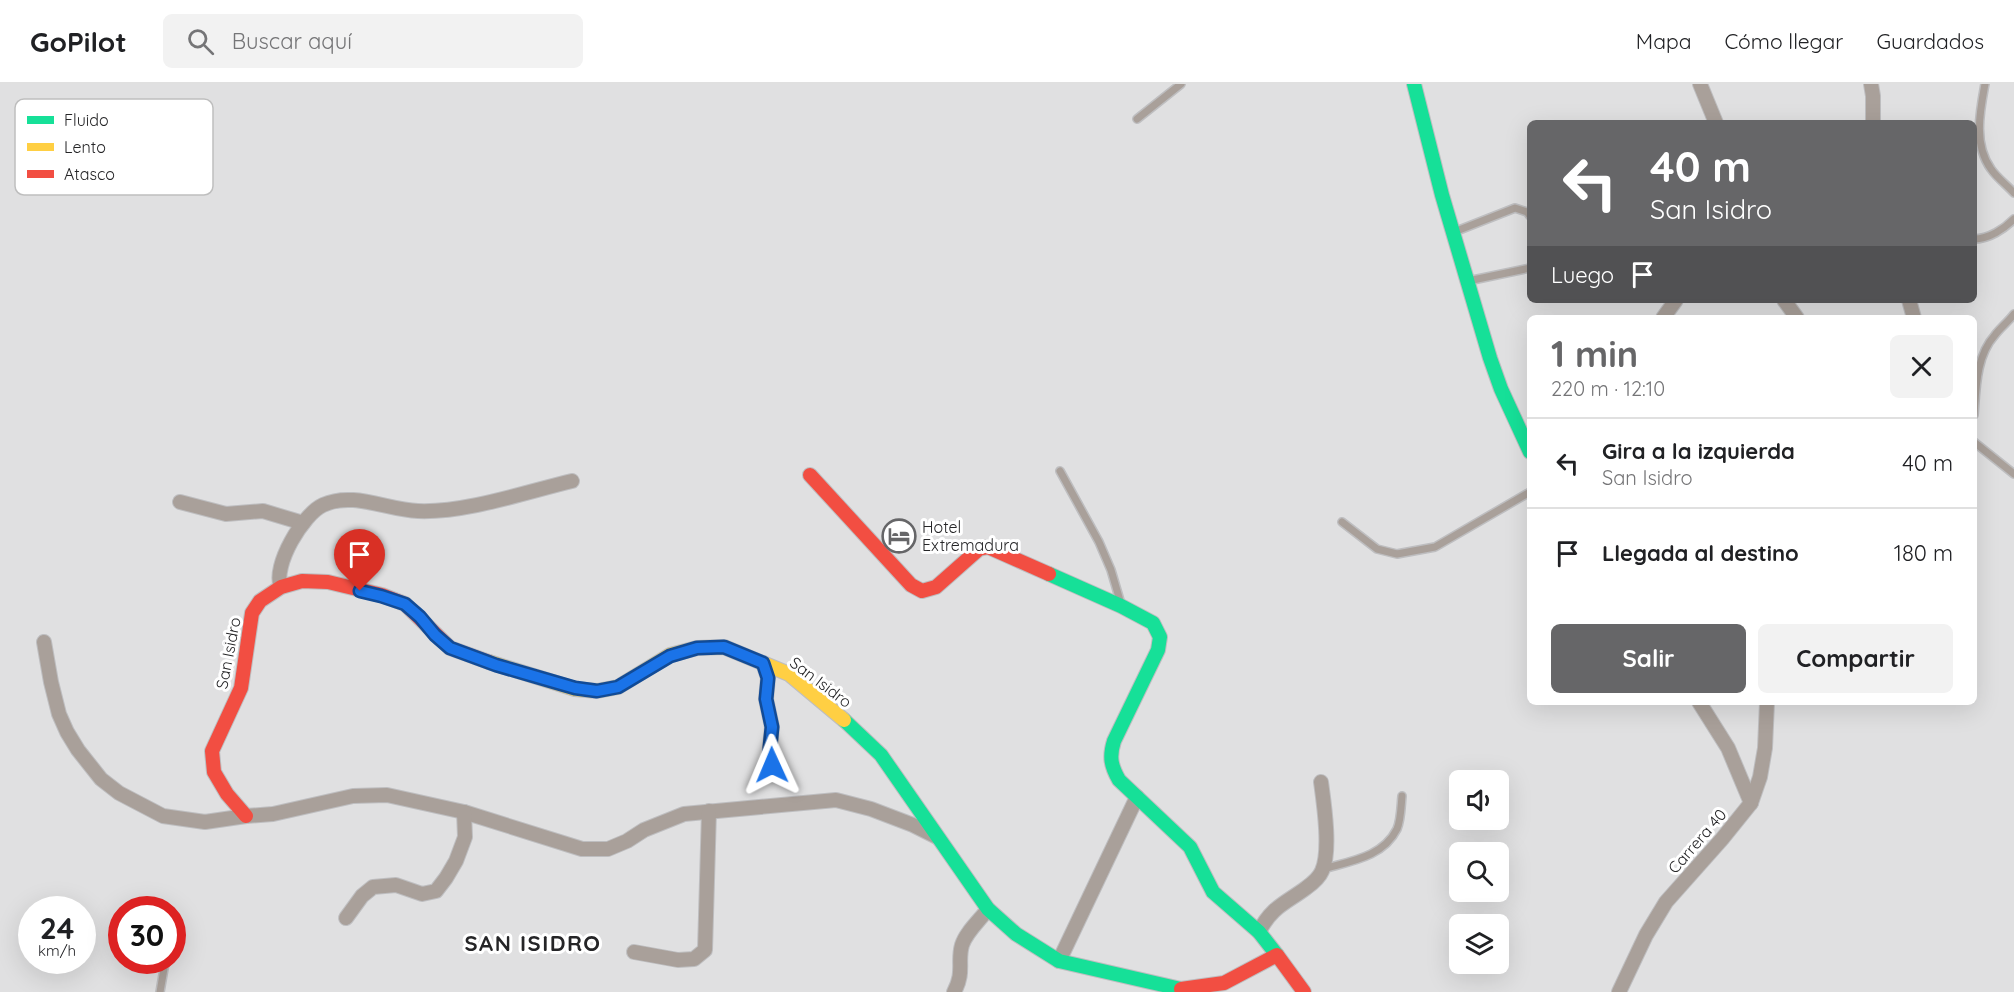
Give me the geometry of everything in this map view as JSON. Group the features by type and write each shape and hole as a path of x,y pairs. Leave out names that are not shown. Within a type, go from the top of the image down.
{"street":[{"path":"1414,84 1442,195 1490,358 1501,390 1527,446"},
{"path":"1700,84 1715,120"},
{"path":"1871,84 1873,120"},
{"path":"810,475 911,585 922,591 936,587 979,549 988,547 1121,606 1152,623 1160,637 1158,650 1114,741 1110,755 1112,768 1119,780 1190,847 1213,892 1258,932 1304,992"},
{"path":"280,587 279,577 285,556 303,523 313,511 322,505 350,499 419,511 448,509 572,481"},
{"path":"180,502 226,514 263,511 303,523"},
{"name":"San Isidro","path":"246,816 227,794 214,772 212,751 241,688 252,613 261,601 280,587 302,581 328,582 405,604 450,648 496,665 575,688 597,691 618,687 670,656 697,648 724,647 789,674 852,726 881,755 988,909 1016,934 1059,961 1182,989 1224,983 1251,971 1277,955"},
{"path":"44,642 59,714 78,750 101,779 119,793 164,816 205,822 273,814 353,796 387,795 464,812 582,849 608,849 644,830 684,814 836,800 903,821 940,838"},
{"path":"763,663 768,678 766,699 772,727 769,757 777,773"},
{"path":"1701,705 1728,748 1751,803"},
{"name":"Carrera 40","path":"1619,992 1646,935 1666,902 1751,803 1760,777 1765,748 1767,705"},
{"path":"1258,932 1266,917 1318,878 1323,869 1326,838 1321,782"},
{"path":"1059,961 1137,797"},
{"path":"634,952 678,960 694,959 705,950 709,811"},
{"path":"346,918 362,896 373,887 396,885 422,894 436,891 456,861 465,837 464,812"},
{"path":"954,992 960,980 962,945 988,909"}],"lane":[{"path":"1137,119 1181,84"},
{"path":"1985,84 1979,114 1982,147 1991,169 2014,193"},
{"path":"1454,232 1515,208 1527,212"},
{"path":"1977,239 1996,232 2014,219"},
{"path":"1468,282 1527,269"},
{"path":"1977,381 1984,353 1994,336 2014,314"},
{"path":"1977,444 2014,474"},
{"path":"1060,471 1099,542 1111,570 1121,606"},
{"path":"1342,522 1377,549 1397,554 1435,547 1527,494"},
{"path":"1323,869 1372,855 1386,843 1398,828 1402,796"},
{"path":"160,992 163,974"}],"traffic: fast":[{"path":"1414,84 1442,195 1490,358 1501,389 1527,445"},
{"path":"1049,574 1153,623 1160,637 1158,650 1114,741 1111,757 1114,770 1119,780 1190,847 1213,892 1259,932 1277,955"},
{"path":"844,720 881,755 988,909 1016,934 1059,961 1181,989"}],"traffic: slow":[{"path":"489,662 575,689 597,691 618,687 670,655 697,648 724,647 789,674 844,720"}],"traffic: jam":[{"path":"810,475 911,585 922,591 936,587 979,549 988,547 1049,574"},
{"path":"246,816 227,794 214,772 212,751 241,688 252,613 260,601 281,587 302,581 328,582 382,595 405,604 450,648 489,662"},
{"path":"1181,989 1224,983 1277,955 1304,992"}],"place":[{"name":"Hotel Extremadura","path":"899,536"}],"district":[{"name":"SAN ISIDRO","path":"533,943"}],"route":[{"path":"360,591 405,604 450,648 496,665 575,688 597,691 618,687 670,656 697,648 724,647 763,663 769,688 766,699 772,727 769,757 772,765"}]}
